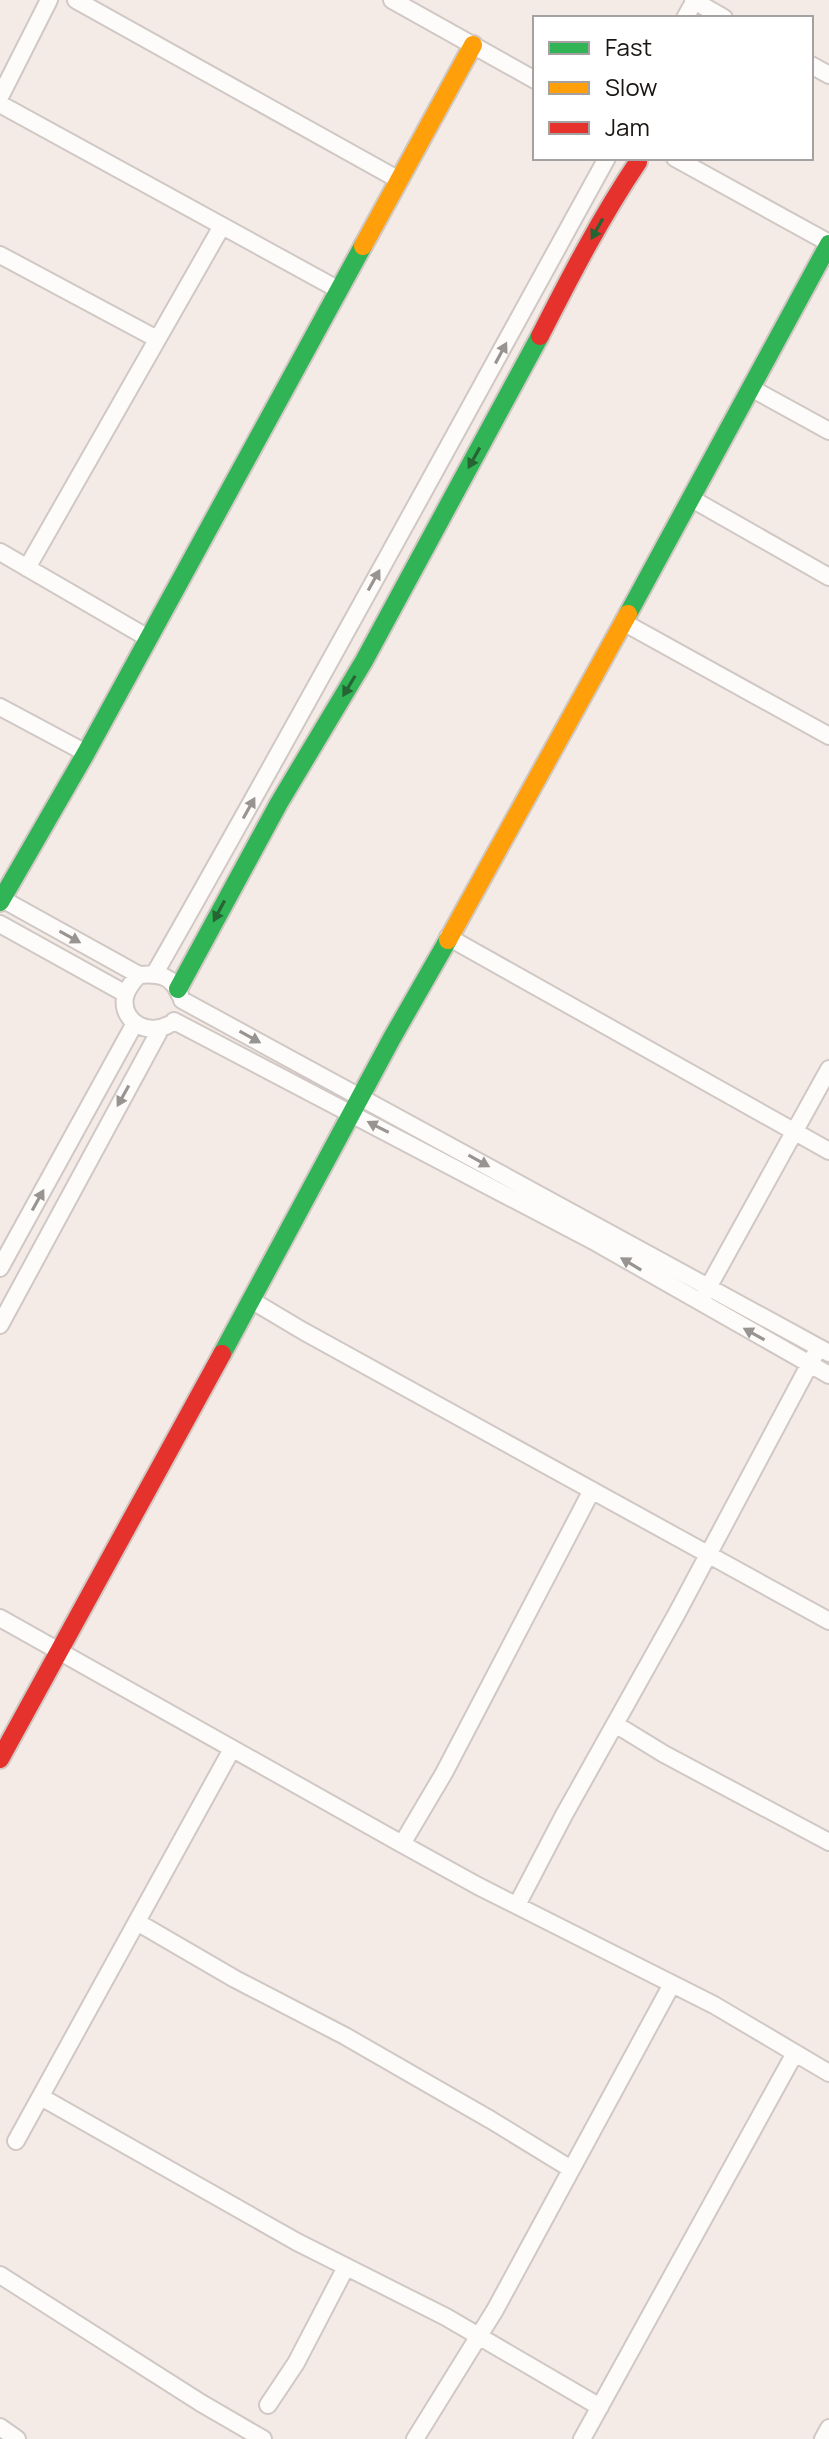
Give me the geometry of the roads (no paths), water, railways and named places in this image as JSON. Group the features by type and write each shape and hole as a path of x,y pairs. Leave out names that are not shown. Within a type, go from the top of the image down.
{"street":[{"path":"0,97 49,0"},
{"path":"76,0 399,180"},
{"path":"392,0 533,79"},
{"path":"694,0 718,12"},
{"path":"473,45 86,753 1,900 147,974 173,981 180,994 356,1105 829,1375"},
{"path":"0,104 339,290"},
{"path":"517,1905 809,1365 824,1350 709,1287 356,1105 168,1025 152,1030 135,1023 126,1008 126,994 147,974 477,399 606,160"},
{"path":"0,1325 168,1025 180,994 272,817 371,648 635,160"},
{"path":"0,1759 829,244 679,160"},
{"path":"27,568 222,226"},
{"path":"0,255 157,339"},
{"path":"751,388 829,431"},
{"path":"692,499 829,577"},
{"path":"0,552 148,638"},
{"path":"623,622 829,736"},
{"path":"0,707 86,753"},
{"path":"0,924 126,994"},
{"path":"448,937 829,1151"},
{"path":"0,1268 135,1023"},
{"path":"699,1303 829,1069"},
{"path":"251,1300 829,1621"},
{"path":"402,1844 444,1773 592,1490"},
{"path":"0,1618 402,1844 714,2005 829,2073"},
{"path":"615,1724 664,1754 829,1842"},
{"path":"16,2141 232,1749"},
{"path":"137,1922 235,1979 358,2044 571,2169"},
{"path":"415,2439 495,2310 672,1984"},
{"path":"582,2439 795,2053"},
{"path":"41,2097 190,2182 478,2336 600,2407"},
{"path":"268,2405 296,2363 346,2267"},
{"path":"2,2282 263,2439"},
{"path":"0,2427 17,2439"},
{"path":"823,2439 829,2428"}]}
